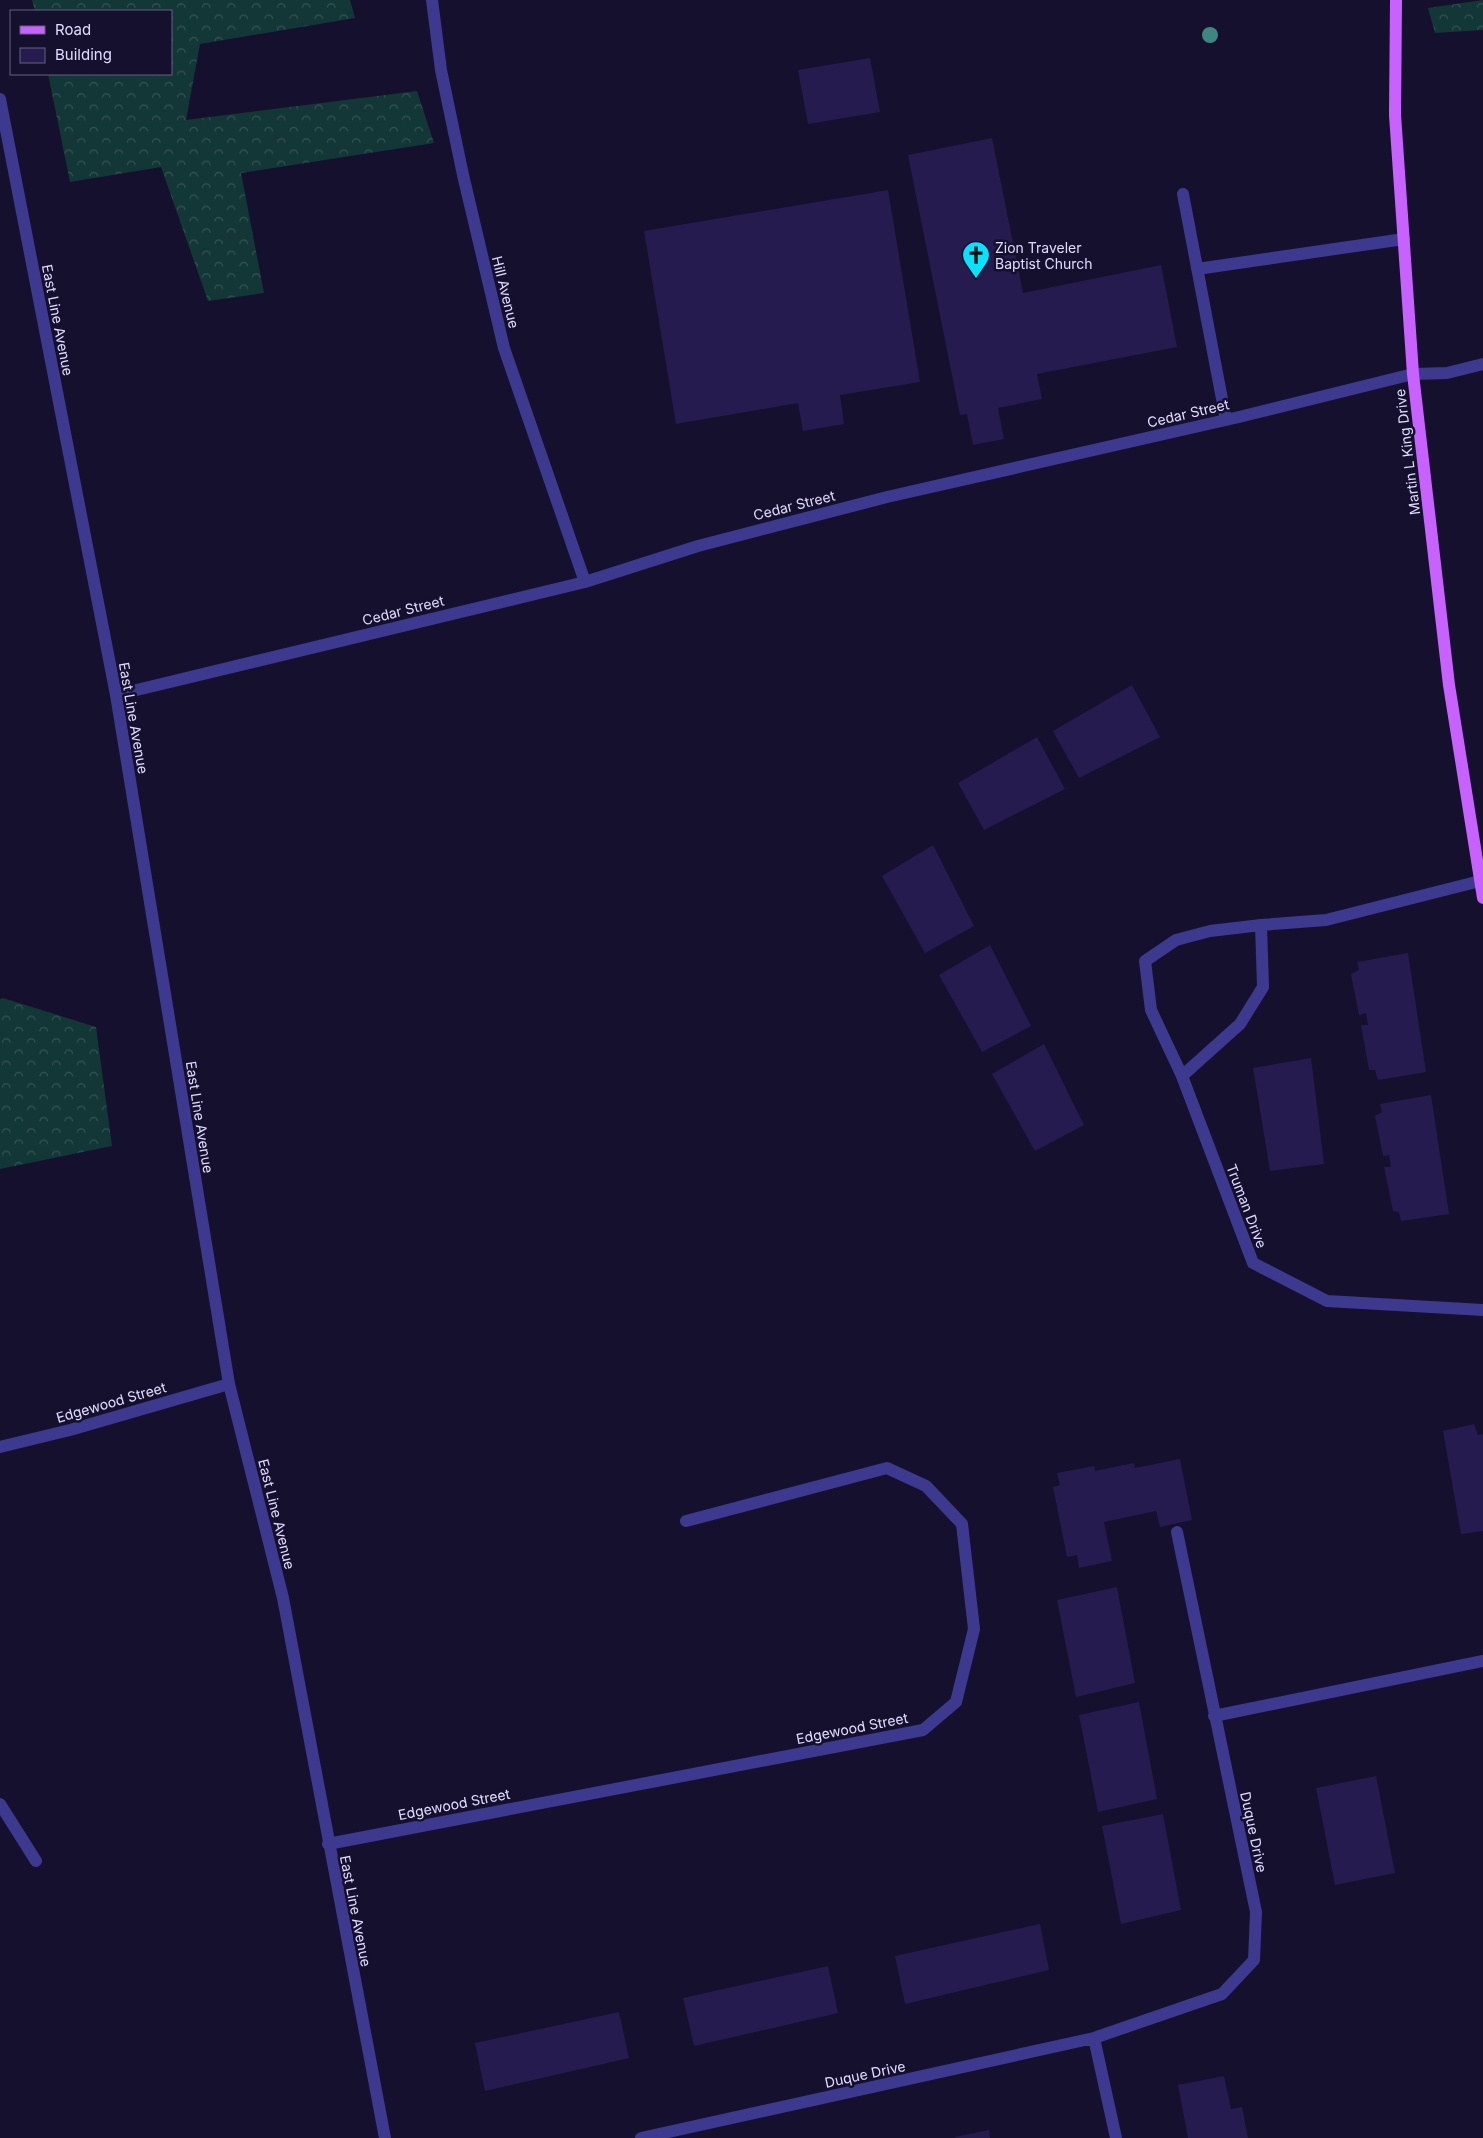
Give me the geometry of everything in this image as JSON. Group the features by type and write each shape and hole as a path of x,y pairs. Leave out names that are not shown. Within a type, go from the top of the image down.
{"main road":[{"name":"Martin L King Drive","path":"1396,0 1395,115 1413,374 1449,685 1483,898"}],"street":[{"name":"Hill Avenue","path":"432,0 441,70 504,348 585,582"},
{"name":"East Line Avenue","path":"0,99 116,695 229,1384 283,1598 385,2138"},
{"path":"1183,194 1226,420"},
{"path":"1197,269 1404,240"},
{"name":"Cedar Street","path":"116,695 585,582 698,546 803,518 1226,420 1413,374 1447,374 1483,364"},
{"name":"Truman Drive","path":"1480,882 1326,920 1261,924 1210,931 1176,940 1146,961 1151,1010 1182,1076 1253,1263 1327,1301 1483,1310"},
{"path":"1182,1076 1240,1024 1263,987 1261,924"},
{"name":"Edgewood Street","path":"0,1447 70,1430 229,1384"},
{"name":"Edgewood Street","path":"328,1844 923,1730 956,1702 974,1629 962,1524 926,1486 886,1468 686,1521"},
{"name":"Duque Drive","path":"642,2138 1094,2038 1222,1994 1254,1960 1256,1912 1177,1532"},
{"path":"1214,1716 1483,1661"},
{"path":"0,1804 36,1861"},
{"path":"1094,2038 1116,2138"}],"green space":[{"path":"32,0 350,0 355,18 200,44 186,120 417,91 434,143 241,173 264,293 208,301 161,167 70,182 48,75 172,75 172,10 35,10"},
{"path":"1483,0 1483,30 1435,33 1428,8"},
{"path":"3,998 96,1027 112,1146 0,1169 0,999"}],"building":[{"path":"870,58 880,112 808,124 798,70"},
{"name":"Zion Traveler Baptist Church","path":"992,138 1023,293 1161,265 1177,347 1037,374 1042,399 998,408 1004,439 973,445 967,414 960,415 908,155"},
{"path":"888,190 920,382 840,395 844,424 803,431 798,403 676,424 644,231"},
{"path":"1132,685 1160,737 1079,778 1053,731"},
{"path":"1037,737 1065,789 984,830 958,783"},
{"path":"933,845 974,926 925,953 882,876"},
{"path":"990,945 1031,1026 982,1052 939,975"},
{"path":"1408,953 1426,1072 1378,1080 1375,1070 1369,1070 1361,1025 1368,1025 1366,1013 1359,1015 1351,974 1359,970 1357,962"},
{"path":"1044,1044 1084,1125 1035,1151 992,1074"},
{"path":"1311,1058 1324,1164 1270,1171 1253,1068"},
{"path":"1431,1095 1449,1214 1401,1221 1399,1212 1393,1211 1384,1167 1391,1167 1389,1155 1383,1156 1375,1116 1382,1112 1380,1104"},
{"path":"1474,1424 1478,1435 1483,1434 1483,1531 1461,1534 1443,1431"},
{"path":"1180,1459 1192,1520 1160,1527 1156,1511 1104,1522 1112,1561 1079,1568 1077,1555 1067,1557 1053,1487 1060,1485 1057,1473 1094,1466 1095,1471 1134,1463 1135,1468"},
{"path":"1117,1587 1135,1683 1076,1697 1057,1600"},
{"path":"1139,1702 1157,1799 1098,1812 1079,1715"},
{"path":"1376,1776 1395,1873 1335,1885 1316,1788"},
{"path":"1163,1814 1181,1910 1121,1924 1102,1826"},
{"path":"1040,1924 1049,1970 905,2004 895,1956"},
{"path":"828,1966 838,2013 694,2046 683,1998"},
{"path":"619,2012 629,2058 485,2091 475,2043"},
{"path":"1224,2076 1231,2109 1242,2107 1248,2138 1188,2138 1178,2085"},
{"path":"989,2130 990,2138 955,2138 955,2137"}],"place":[{"name":"Zion Traveler Baptist Church","path":"976,279"}]}
